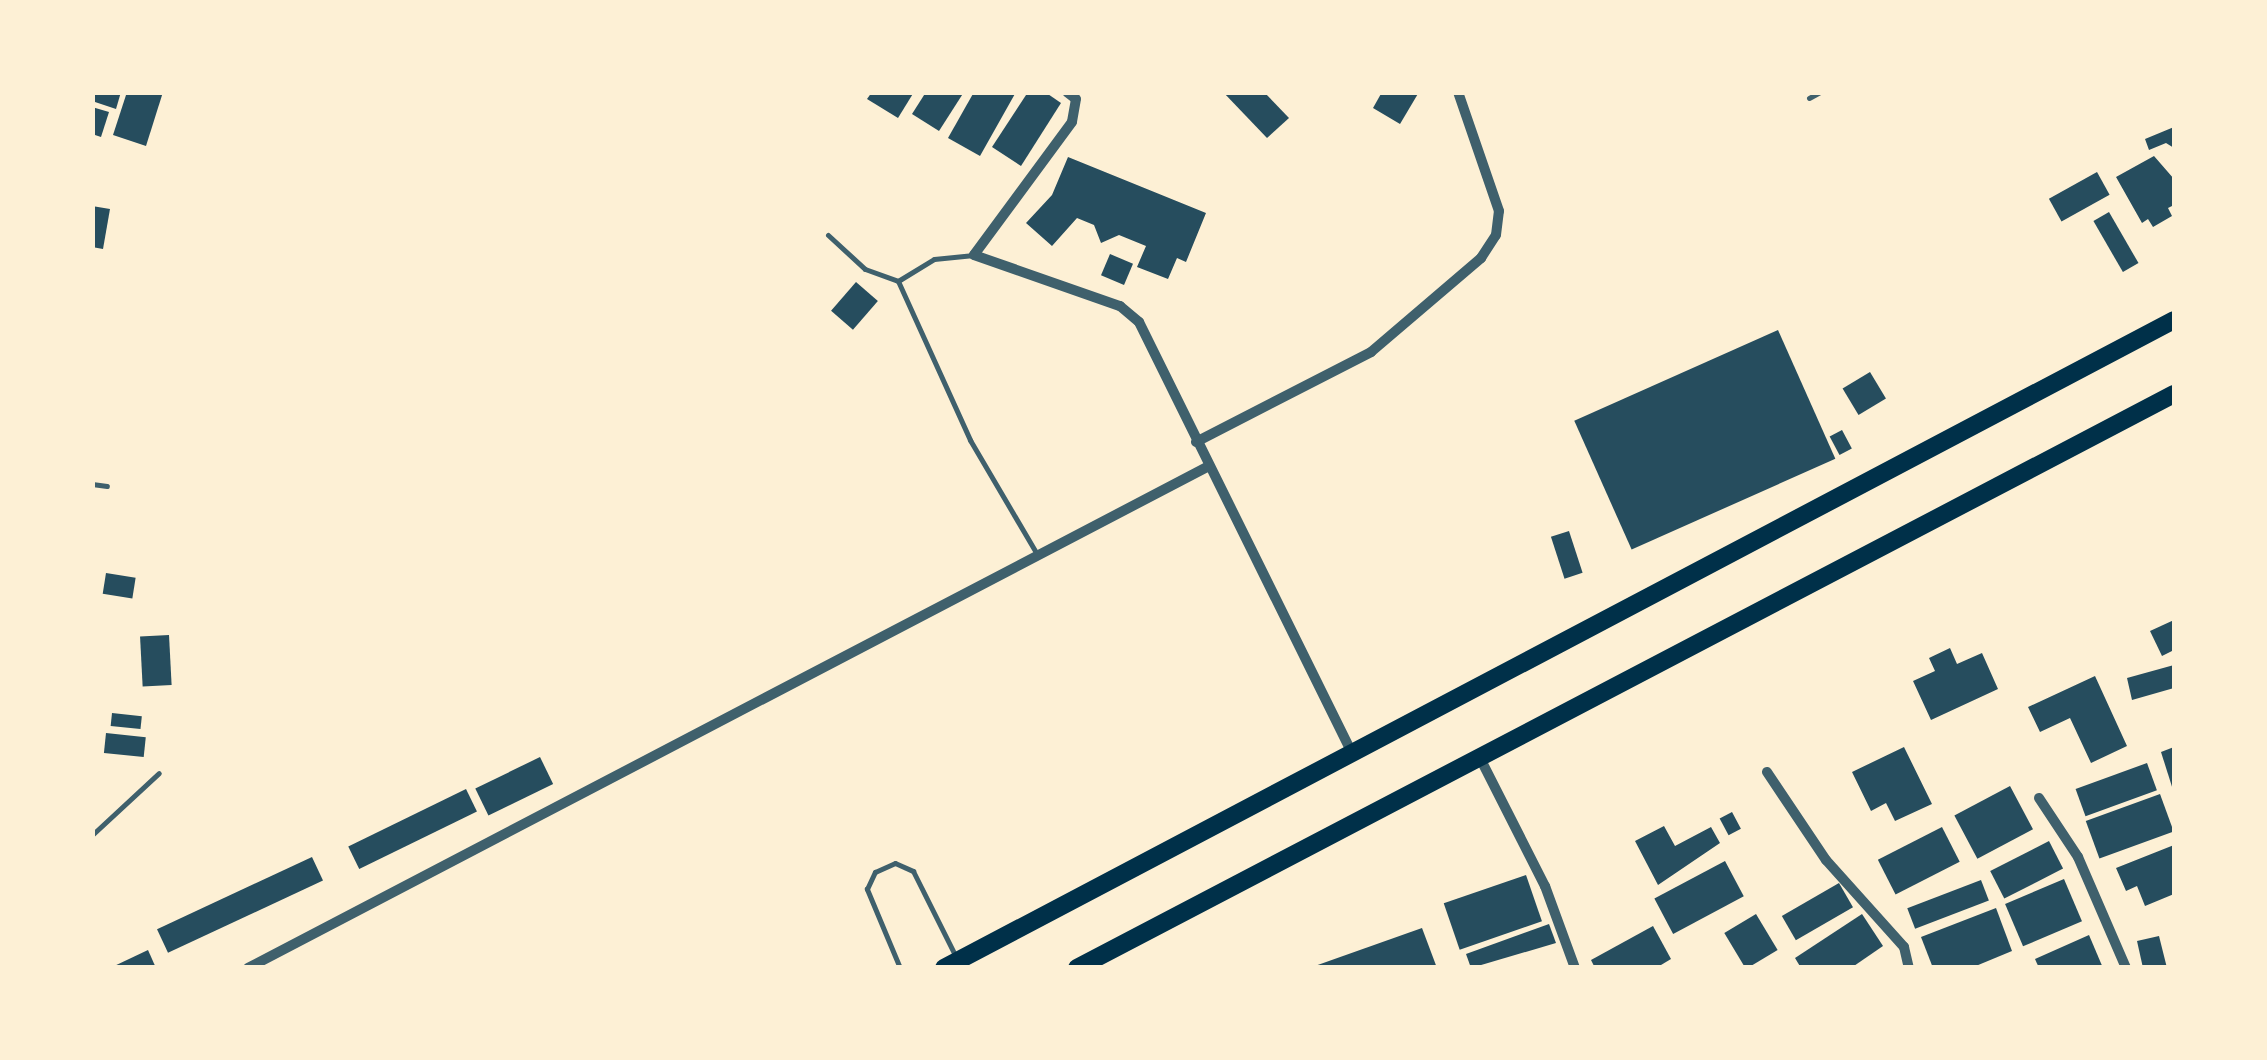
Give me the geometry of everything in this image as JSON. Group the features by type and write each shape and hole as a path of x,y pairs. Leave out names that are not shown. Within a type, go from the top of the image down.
{"main road":[{"path":"950,964 2174,320"},
{"path":"1077,968 2174,394"}],"street":[{"path":"1067,92 1076,99 1072,122 974,254 1120,306 1139,322 1207,468 1352,752"},
{"path":"1196,442 1372,352 1481,258 1496,235 1499,211 1458,92"},
{"path":"248,968 1207,468"},
{"path":"1480,758 1545,886 1575,968"},
{"path":"1768,772 1826,860 1904,947 1909,968"},
{"path":"2040,798 2078,857 2126,968"}],"lane":[{"path":"1808,98 1820,92"},
{"path":"828,235 864,269 898,281 970,440 1039,557"},
{"path":"898,281 934,259 974,254"},
{"path":"92,484 107,486"},
{"path":"92,835 159,773"},
{"path":"900,968 867,889 875,872 895,863 912,870 950,964"}],"building":[{"path":"92,92 121,92 116,109 92,101"},
{"path":"127,92 163,92 146,146 113,135"},
{"path":"872,92 914,92 898,118 867,99"},
{"path":"926,92 964,92 939,131 912,114"},
{"path":"974,92 1016,92 980,156 948,138"},
{"path":"1028,92 1045,92 1061,103 1021,166 992,147"},
{"path":"1223,92 1264,92 1289,118 1267,138"},
{"path":"1382,92 1419,92 1400,124 1373,108"},
{"path":"92,107 109,112 101,137 92,134"},
{"path":"2174,127 2174,148 2166,143 2149,150 2145,139"},
{"path":"2154,156 2174,179 2174,205 2168,208 2172,216 2153,227 2148,219 2142,223 2116,177"},
{"path":"1068,157 1206,213 1186,262 1177,258 1168,279 1137,267 1146,246 1119,235 1101,243 1094,225 1077,218 1052,246 1026,223 1052,195"},
{"path":"2097,172 2110,195 2062,221 2049,199"},
{"path":"92,206 110,209 103,249 92,247"},
{"path":"2109,212 2138,263 2123,272 2093,221"},
{"path":"1110,254 1133,264 1124,285 1101,275"},
{"path":"856,282 878,301 853,330 831,311"},
{"path":"1778,330 1835,459 1632,550 1574,421"},
{"path":"1870,372 1886,399 1859,415 1843,388"},
{"path":"1842,430 1852,449 1839,455 1830,437"},
{"path":"1569,531 1583,573 1565,579 1551,537"},
{"path":"106,573 136,578 132,598 103,594"},
{"path":"2174,620 2174,650 2162,656 2150,631"},
{"path":"169,635 172,685 143,686 140,637"},
{"path":"1950,648 1957,664 1982,653 1998,689 1931,720 1913,681 1935,671 1929,658"},
{"path":"2174,665 2174,688 2132,700 2127,678"},
{"path":"2095,676 2127,746 2091,763 2070,718 2040,732 2028,707"},
{"path":"112,713 142,716 140,729 111,726"},
{"path":"106,733 146,737 144,757 104,753"},
{"path":"1904,747 1932,804 1895,821 1886,803 1871,811 1852,772"},
{"path":"2174,747 2174,793 2161,752"},
{"path":"540,757 553,784 488,816 475,789"},
{"path":"2147,763 2157,790 2086,816 2076,789"},
{"path":"2010,786 2033,829 1977,859 1954,816"},
{"path":"466,789 477,811 359,869 348,846"},
{"path":"2160,794 2174,832 2099,859 2086,821"},
{"path":"1732,812 1741,829 1729,835 1720,819"},
{"path":"1664,826 1675,846 1711,827 1720,843 1658,885 1635,841"},
{"path":"1942,827 1960,862 1896,894 1878,860"},
{"path":"2049,841 2063,869 2004,899 1990,871"},
{"path":"2174,845 2174,894 2145,906 2137,886 2126,891 2116,868"},
{"path":"312,857 323,881 168,953 157,929"},
{"path":"1725,861 1744,896 1673,934 1654,899"},
{"path":"1526,875 1542,921 1460,950 1444,903"},
{"path":"2064,879 2082,921 2023,946 2005,904"},
{"path":"1981,880 1989,901 1915,929 1907,908"},
{"path":"1839,883 1853,907 1796,940 1782,916"},
{"path":"1996,908 2012,951 1971,968 1933,968 1921,937"},
{"path":"1756,914 1778,950 1745,968 1724,933"},
{"path":"1862,914 1883,946 1851,968 1801,968 1795,958"},
{"path":"1549,924 1556,943 1471,968 1466,954"},
{"path":"1653,926 1671,959 1656,968 1595,968 1591,960"},
{"path":"1422,928 1437,968 1312,968 1312,967"},
{"path":"2089,935 2103,968 2039,968 2035,959"},
{"path":"2159,936 2167,968 2143,968 2137,941"},
{"path":"148,950 156,968 110,968"}]}
